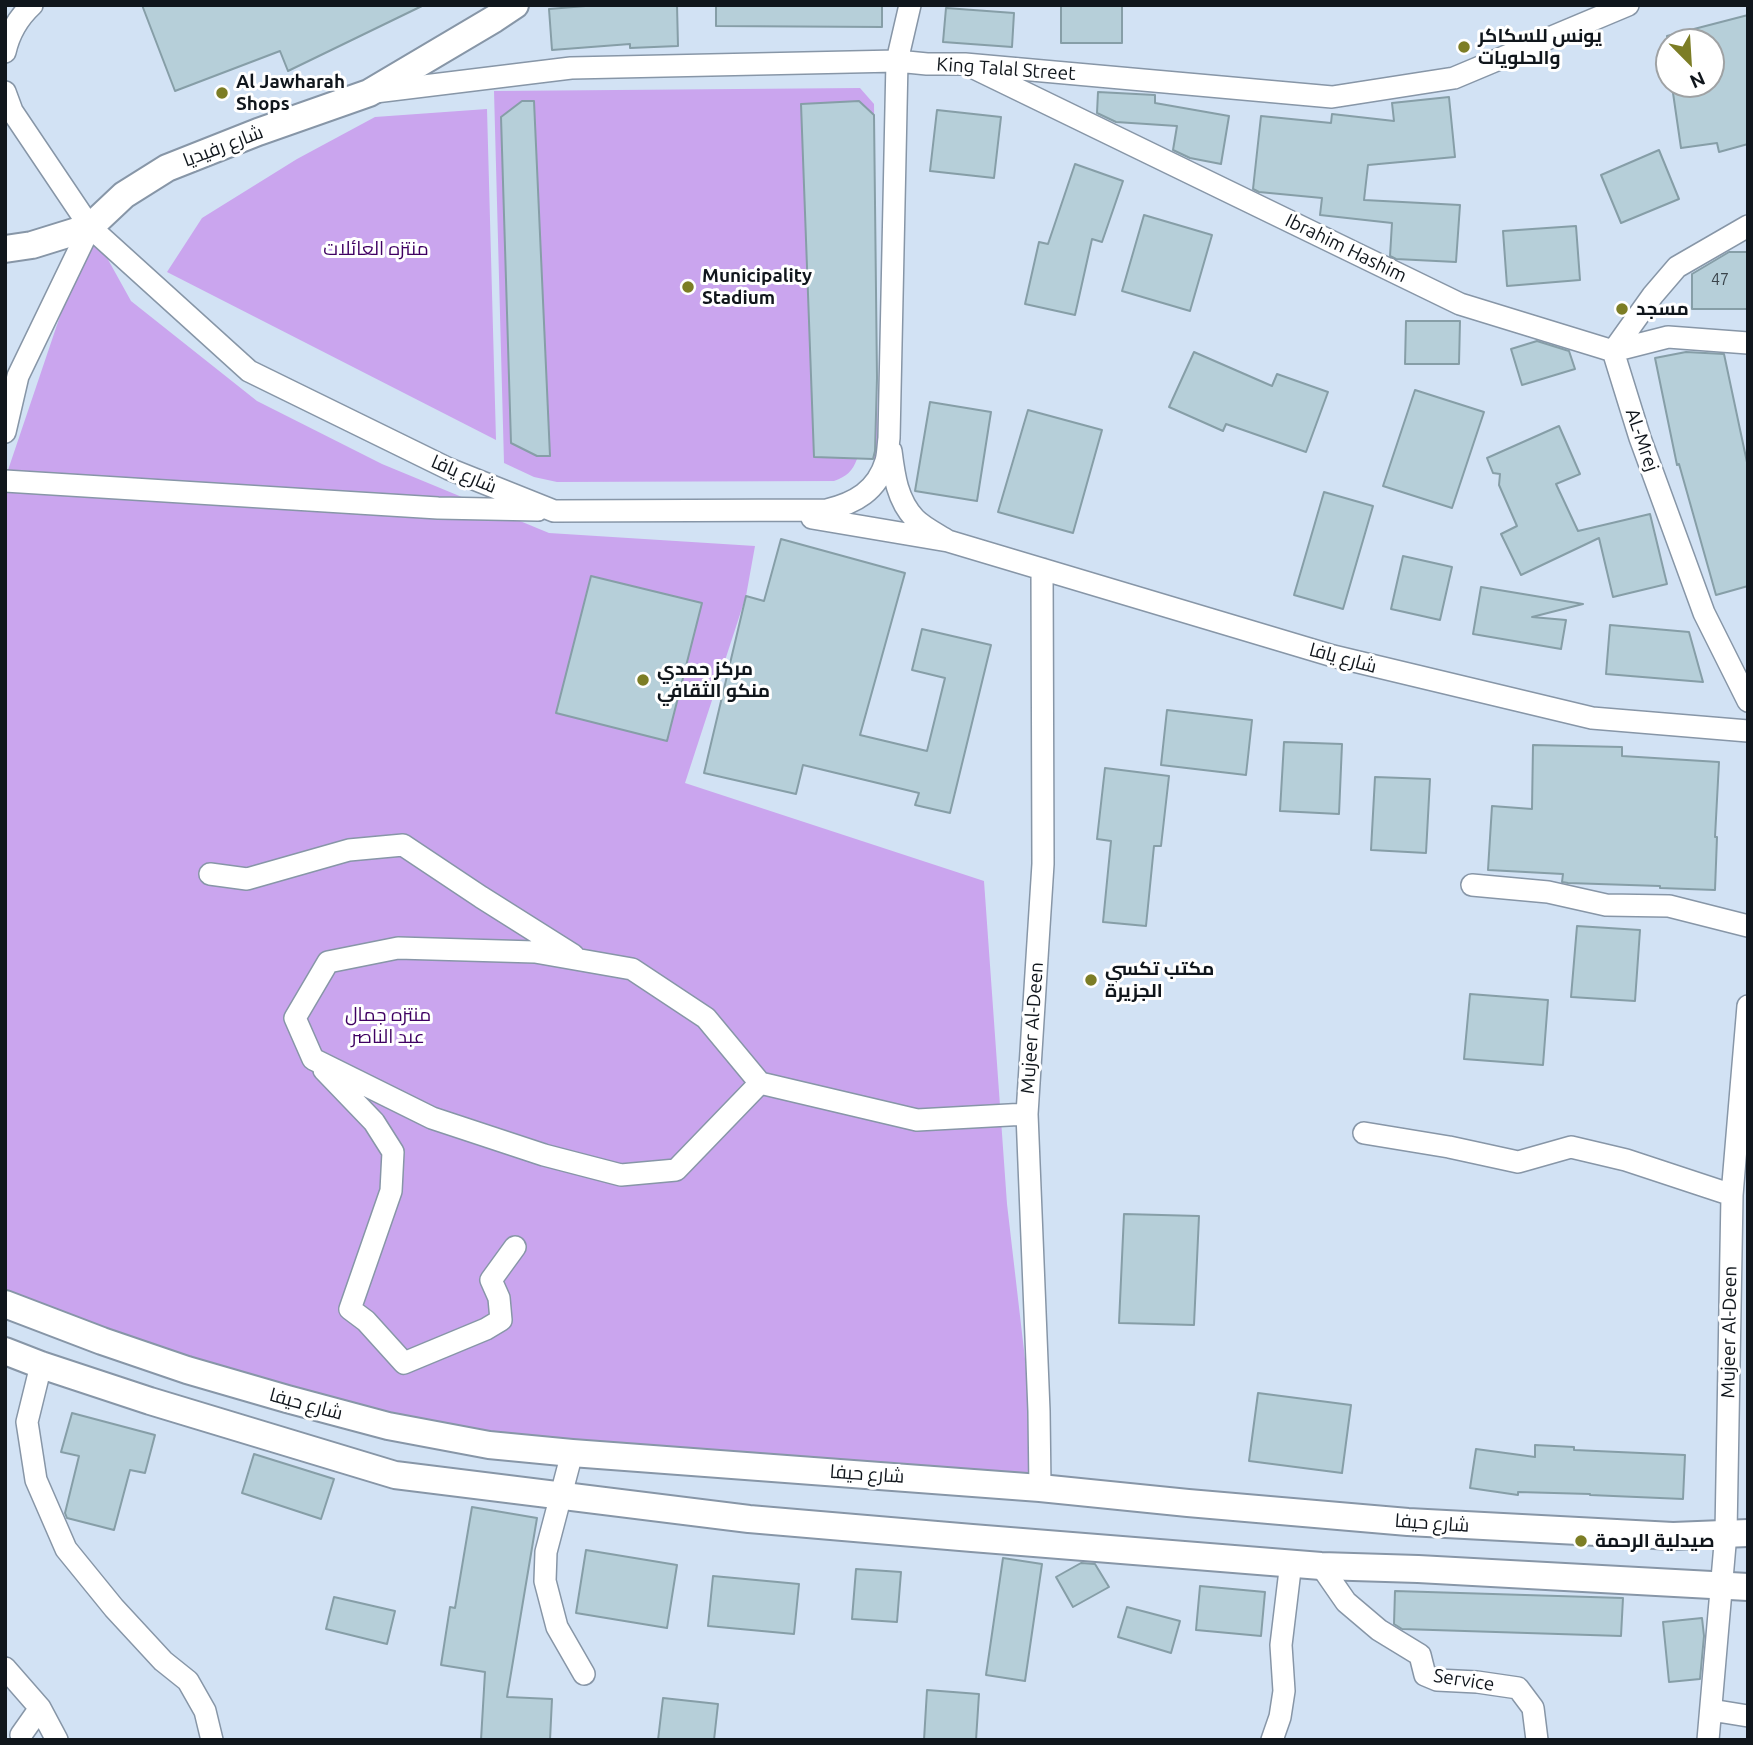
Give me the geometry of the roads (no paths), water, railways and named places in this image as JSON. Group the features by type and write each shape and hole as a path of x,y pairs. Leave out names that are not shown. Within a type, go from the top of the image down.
{"main road":[{"name":"شارع رفيديا","path":"90,227 124,195 167,168 369,93 515,5"},
{"path":"5,249 32,245 90,227"},
{"name":"شارع حيفا","path":"5,1304 187,1370 388,1426 489,1445 1040,1488 1408,1522 1673,1535 1737,1533"},
{"path":"5,1351 150,1401 395,1475 749,1519 972,1538 1321,1566 1735,1587"}],"street":[{"path":"5,52 19,20 32,5"},
{"path":"910,5 897,61 889,438 894,477 906,507 916,520 948,541"},
{"name":"King Talal Street","path":"369,93 571,68 897,61 965,64 1332,97 1454,78 1628,5"},
{"name":"Ibrahim Hashim","path":"965,64 1460,304 1613,351"},
{"name":"شارع يافا","path":"5,92 12,111 90,227 249,371 449,469 554,510 827,510 847,505 864,495 878,479 887,460 889,438"},
{"path":"1613,351 1653,295 1677,267 1748,226"},
{"path":"5,432 18,376 90,227"},
{"path":"1613,351 1668,337 1748,343"},
{"name":"AL-Mrej","path":"1613,351 1640,438 1704,613 1748,701"},
{"path":"5,481 438,508 554,510"},
{"path":"765,510 948,541"},
{"name":"شارع يافا","path":"948,541 1333,656 1592,718 1748,731"},
{"name":"Mujeer Al-Deen","path":"1040,1488 1027,1114 1043,864 1042,569"},
{"path":"209,874 247,879 349,850 403,845 581,960"},
{"path":"1472,885 1548,892 1606,905 1670,906 1748,926"},
{"path":"515,1247 491,1280 499,1298 501,1320 486,1329 404,1363 366,1321 350,1309 391,1191 393,1152 374,1122 313,1059 295,1018 328,962 398,948 535,952 632,968 706,1017 760,1083 917,1120 1027,1114"},
{"name":"Mujeer Al-Deen","path":"1708,1740 1710,1710 1735,1587 1737,1533 1732,1195 1748,1006"},
{"path":"313,1059 432,1118 544,1155 621,1175 676,1170 760,1083"},
{"path":"1364,1133 1518,1162 1571,1147 1626,1160 1732,1195"},
{"path":"41,1365 27,1422 36,1480 66,1549 122,1617 163,1661 188,1681 205,1711 212,1740"},
{"path":"572,1453 546,1552 545,1581 557,1626 584,1674"},
{"path":"1272,1740 1280,1717 1284,1691 1281,1645 1291,1562"},
{"name":"Service","path":"1321,1566 1346,1602 1379,1630 1420,1655 1425,1675 1437,1680 1518,1688 1533,1708 1537,1740"},
{"path":"5,1668 40,1708 57,1740"},
{"path":"19,1734 40,1708"},
{"path":"1710,1710 1748,1716"}],"place":[{"name":"يونس للسكاكر والحلويات","path":"1464,47"},
{"name":"Al Jawharah Shops","path":"222,93"},
{"name":"Municipality Stadium","path":"688,287"},
{"name":"مسجد","path":"1622,309"},
{"name":"مركز حمدي منكو الثقافي","path":"643,680"},
{"name":"مكتب تكسي الجزيرة","path":"1091,980"},
{"name":"صيدلية الرحمة","path":"1581,1541"}],"park label":[{"name":"منتزه العائلات","path":"376,249"},
{"name":"منتزه جمال عبد الناصر","path":"388,1026"}]}
